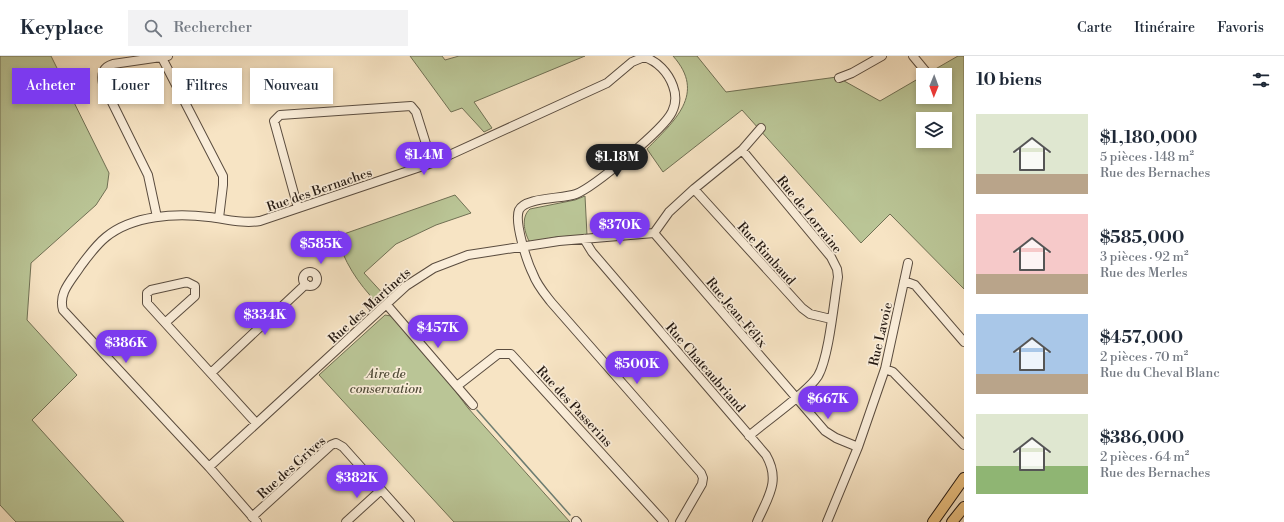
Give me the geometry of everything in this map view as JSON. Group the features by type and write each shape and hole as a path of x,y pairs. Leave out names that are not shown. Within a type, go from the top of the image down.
{"main road":[{"path":"933,522 964,478"},
{"path":"952,522 964,507"}],"street":[{"path":"161,56 223,176 224,185 219,218"},
{"path":"157,217 148,175 103,84 102,71 107,66 125,61 168,56"},
{"path":"839,78 852,73 882,56"},
{"path":"913,56 923,68"},
{"name":"Rue des Bernaches","path":"255,520 209,467 66,315 61,305 64,290 98,244 115,230 157,217 181,214 252,222 298,208 432,163 607,83 638,59 644,57 655,61 664,71 674,89 674,107 665,123 590,187 565,197 524,204 520,208 518,215 519,228 525,247"},
{"path":"298,208 274,121 280,115 411,106 416,112 432,163"},
{"path":"584,239 654,232 669,212 694,189 742,150 760,128"},
{"name":"Rue de Lorraine","path":"742,150 831,257 835,264 838,277 821,370 811,384 749,436"},
{"name":"Rue Rimbaud","path":"694,189 802,308 810,314 831,319"},
{"name":"Rue Jean-Félix","path":"654,232 795,398 825,431 836,438 858,447"},
{"name":"Rue des Martinets","path":"209,467 406,286 421,276 449,261 468,255 559,241 584,239"},
{"name":"Rue Chateaubriand","path":"584,239 592,252 766,455 774,474 772,487 757,522"},
{"path":"525,247 532,274 551,302 701,473 703,478 702,484 680,522"},
{"name":"Rue Lavoie","path":"827,522 858,447 885,369 908,263"},
{"path":"904,281 915,285 964,342"},
{"path":"166,322 195,296 195,286 187,282 151,290 147,293 148,303 256,423"},
{"path":"211,373 306,284"},
{"path":"387,305 473,405"},
{"name":"Rue des Passerins","path":"457,386 498,354 511,354 664,522"},
{"path":"885,369 893,372 964,445"},
{"name":"Rue des Grives","path":"255,520 331,445 336,443 344,446 410,522"},
{"path":"346,522 381,490"}],"green space":[{"path":"0,56 51,56 57,68 12,68 12,104 75,104 109,173 107,188 96,205 31,263 27,320 77,375 32,420 124,522 16,522 0,505"},
{"path":"410,56 442,56 445,60 459,56 585,56 474,102 492,128 484,132 462,108 451,112"},
{"path":"673,56 697,56 726,92 837,77 880,101 916,80 916,104 952,104 952,68 937,68 958,56 964,56 964,289 890,214 861,243 742,110 663,172 647,149 667,128 683,106 687,95 687,83 683,70"},
{"path":"455,195 471,213 436,225 396,244 364,273 386,297 378,304 363,287 347,263 335,233 339,231 341,235"},
{"path":"585,196 587,235 557,237 531,242 529,241 524,220 530,209 575,200"},
{"name":"Aire de conservation","path":"385,315 391,316 444,376 468,408 570,522 454,522 319,375"}],"waterway":[{"path":"477,410 570,515"}]}
